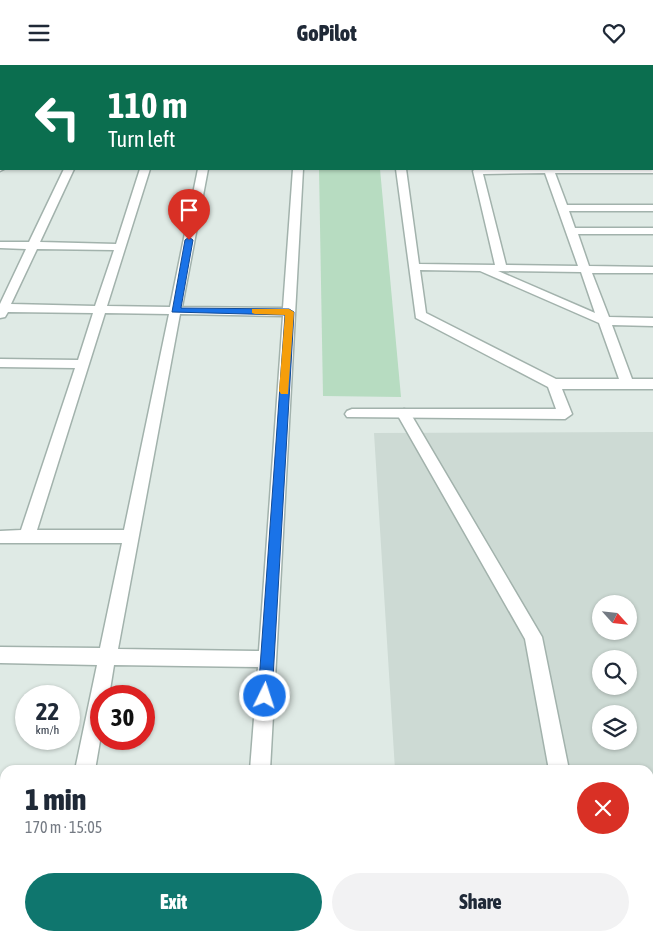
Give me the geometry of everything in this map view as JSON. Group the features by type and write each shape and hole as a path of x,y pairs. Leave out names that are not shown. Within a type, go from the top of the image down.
{"street":[{"path":"70,170 1,310 100,309 289,312"},
{"path":"27,537 145,170"},
{"path":"86,765 203,170"},
{"path":"260,765 298,170"},
{"path":"401,170 420,315 554,384 653,384"},
{"path":"549,170 627,384"},
{"path":"501,268 478,171 653,170"},
{"path":"563,208 653,208"},
{"path":"571,231 653,231"},
{"path":"0,245 120,247"},
{"path":"414,267 653,270"},
{"path":"478,268 604,321 653,322"},
{"path":"0,363 82,364"},
{"path":"352,414 565,414 554,384"},
{"path":"404,414 533,637 558,765"},
{"path":"0,537 131,536"},
{"path":"0,655 267,659"}],"shaded area":[{"path":"653,432 653,765 395,765 374,433"}],"green space":[{"path":"319,170 380,170 401,397 323,396"}],"slow traffic":[{"path":"255,311 289,312 284,391"}],"route":[{"path":"189,240 176,310 289,312 265,696"}]}
